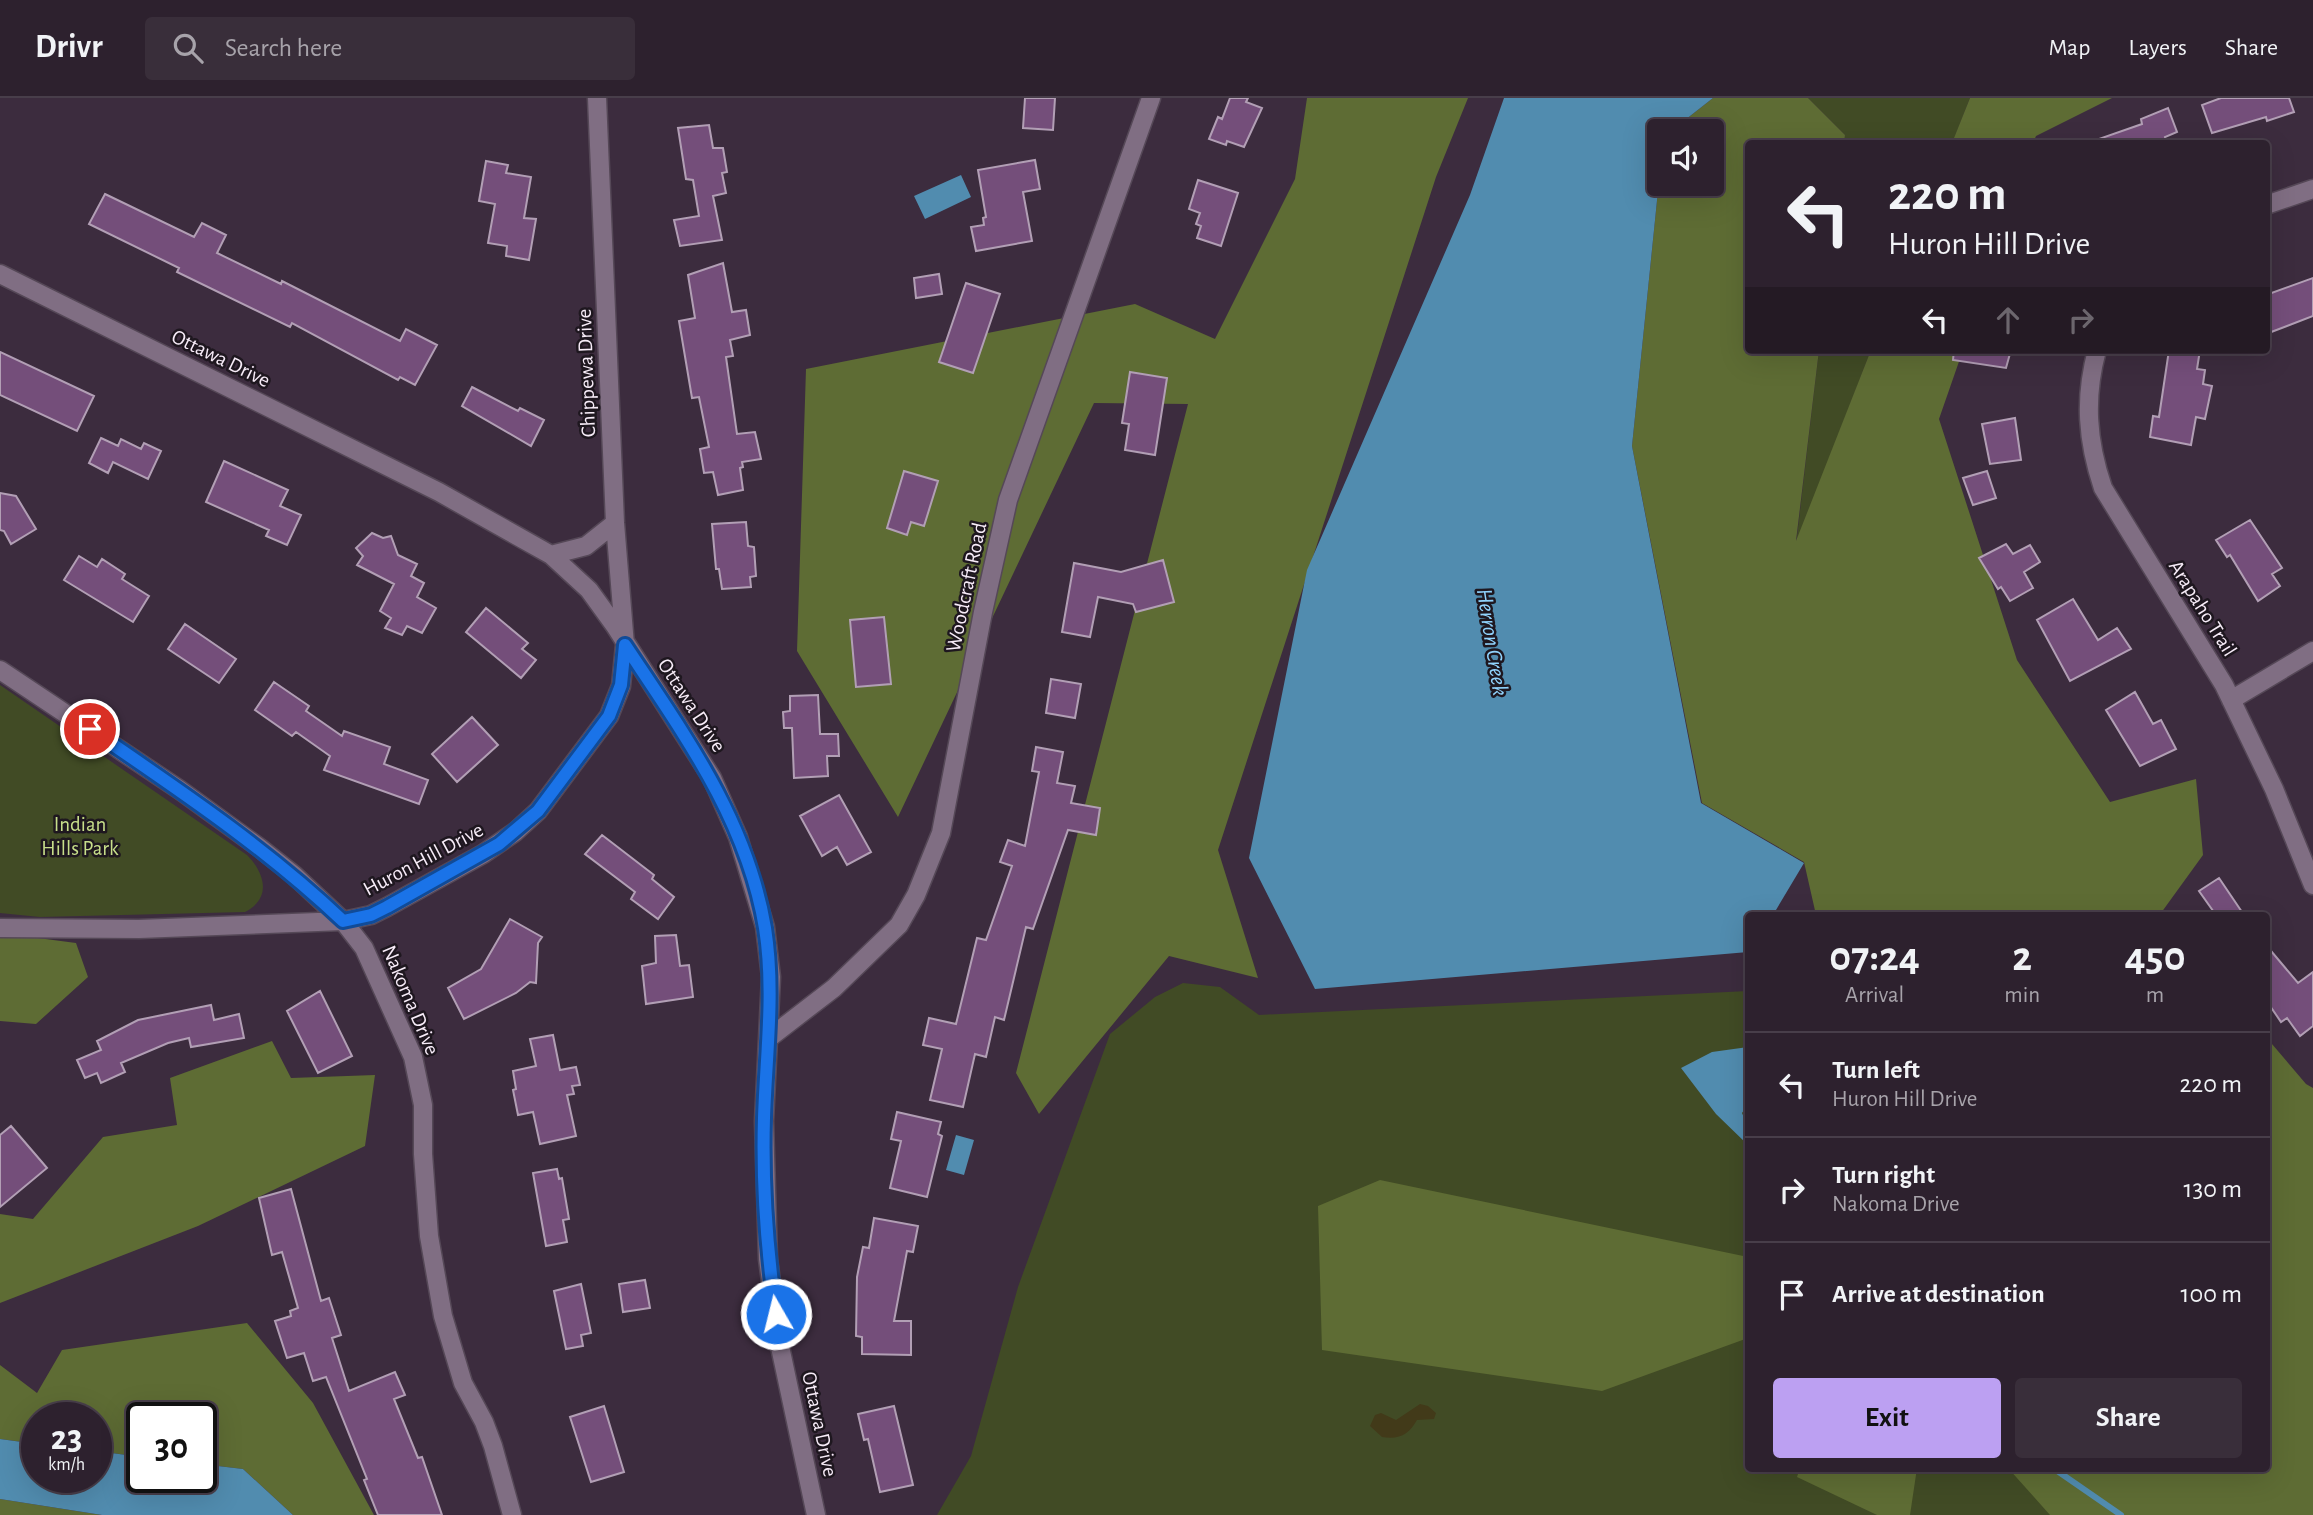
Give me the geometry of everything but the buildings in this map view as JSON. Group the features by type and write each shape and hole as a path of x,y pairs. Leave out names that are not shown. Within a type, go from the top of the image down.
{"street":[{"name":"Chippewa Drive","path":"597,98 615,523 625,645"},
{"name":"Woodcraft Road","path":"769,1038 834,988 900,925 929,866 942,833 983,612 1008,500 1151,98"},
{"path":"2270,204 2313,188"},
{"name":"Ottawa Drive","path":"0,274 439,492 551,555 589,590 712,778 738,837 765,927 771,977 764,1121 768,1259 779,1342 816,1515"},
{"name":"Arapaho Trail","path":"2096,354 2091,370 2088,418 2095,465 2103,488 2231,700 2274,789 2313,885"},
{"path":"551,555 586,546 615,523"},
{"name":"Huron Hill Drive","path":"0,928 139,929 343,921 371,915 499,844 527,822 609,716 621,685 625,645"},
{"path":"2231,700 2313,651"},
{"name":"Nakoma Drive","path":"0,670 180,790 260,848 294,875 343,921 364,948 414,1057 423,1105 423,1154 429,1236 447,1336 463,1383 484,1422 512,1515"}],"green space":[{"path":"1307,98 1468,98 1436,177 1218,850 1258,978 1169,956 1039,1114 1016,1073 1188,404 1094,403 898,817 797,651 806,369 1135,304 1215,339 1295,179"},
{"path":"1713,98 1808,98 1845,135 1844,140 1745,140 1745,354 1819,354 1796,541 1869,354 1962,354 1939,419 2017,660 2110,802 2196,779 2203,855 2162,912 1815,912 1804,862 1702,803 1632,446 1657,196 1724,196 1724,119 1686,119"},
{"path":"1808,98 1970,98 1954,140 1844,140 1845,135"},
{"path":"1970,98 2112,98 2036,136 2034,140 1953,140"},
{"path":"1819,354 1869,354 1796,545"},
{"name":"Indian Hills Park","path":"0,685 247,855 258,870 263,885 259,900 254,906 245,912 40,917 0,913"},
{"path":"0,933 76,943 88,977 36,1024 0,1021"},
{"path":"1183,983 1220,987 1259,1015 1745,991 1745,1472 2045,1472 2080,1515 937,1515 971,1456 1018,1287 1110,1034 1155,997"},
{"path":"272,1041 291,1078 375,1075 365,1146 198,1226 0,1303 0,1214 33,1219 103,1137 177,1125 170,1078"},
{"path":"2270,1042 2306,1084 2313,1088 2313,1515 2050,1515 2012,1472 2270,1472"},
{"path":"1380,1180 1745,1256 1745,1339 1602,1391 1322,1350 1318,1206"},
{"path":"247,1323 313,1403 374,1515 293,1515 243,1469 217,1466 217,1402 126,1402 126,1455 112,1453 112,1402 21,1402 21,1442 0,1439 0,1365 37,1393 62,1350"},
{"path":"1799,1472 1916,1472 1910,1515 1877,1515 1797,1477"},
{"path":"0,1499 102,1515 0,1515"}],"sand":[{"path":"1420,1404 1428,1406 1436,1413 1434,1419 1417,1420 1403,1435 1394,1438 1382,1437 1370,1426 1375,1415 1381,1413 1396,1420"}],"water":[{"path":"1504,98 1713,98 1686,119 1647,119 1647,196 1657,196 1632,446 1701,803 1804,863 1775,912 1745,912 1745,952 1315,989 1249,858 1307,570 1470,195"},
{"path":"961,175 971,197 925,219 914,196"},
{"path":"1745,1047 1745,1108 1742,1113 1745,1120 1745,1142 1716,1114 1681,1068 1712,1052"},
{"path":"956,1135 974,1140 964,1175 946,1170"},
{"path":"0,1439 21,1442 21,1493 112,1493 112,1453 126,1455 126,1493 217,1493 217,1466 243,1469 293,1515 102,1515 0,1499"}],"waterway":[{"name":"Herron Creek","path":"2059,1472 2121,1515"}],"route":[{"path":"90,729 260,848 294,875 343,921 357,919 387,907 483,854 515,832 538,811 609,716 621,685 625,645 712,778 738,837 765,927 771,977 764,1121 768,1259 776,1314"}]}
